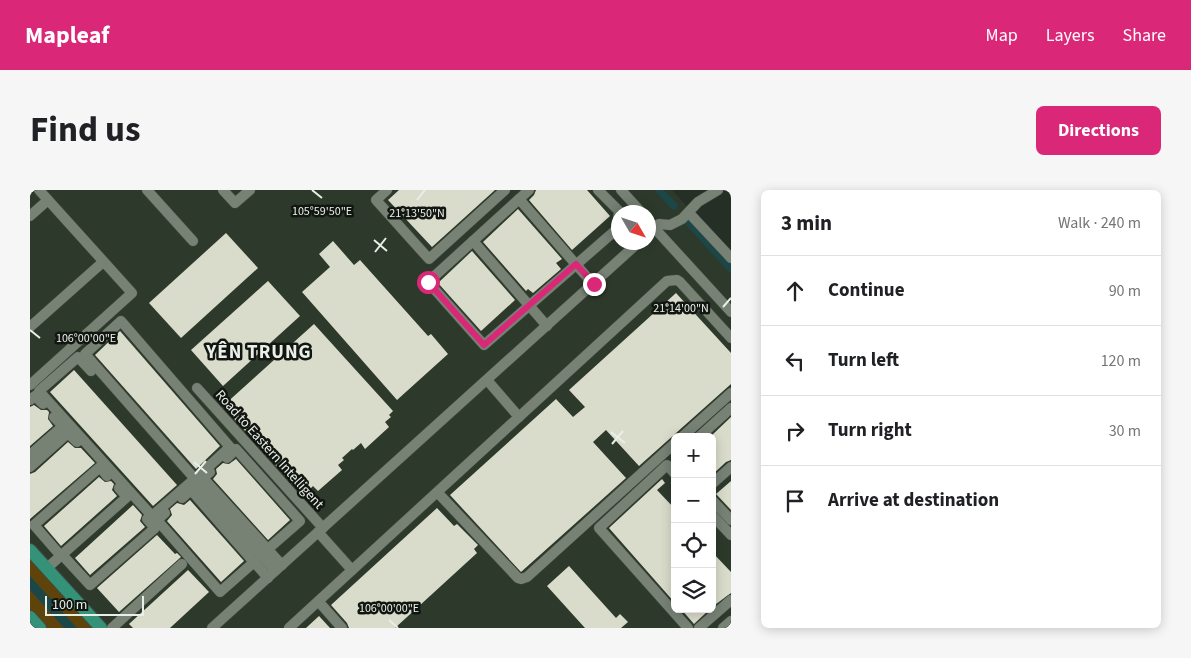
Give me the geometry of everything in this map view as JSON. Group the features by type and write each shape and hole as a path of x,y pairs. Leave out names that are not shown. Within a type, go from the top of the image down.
{"main road":[{"path":"30,550 101,628"},
{"path":"30,617 40,628"}],"street":[{"path":"30,384 132,293 39,190"},
{"path":"146,190 193,241"},
{"path":"223,190 235,203 250,190"},
{"path":"387,190 376,200 429,259 505,190"},
{"path":"529,190 428,282 484,345 616,229 619,211 598,190"},
{"path":"621,190 635,205"},
{"path":"628,190 641,205"},
{"path":"656,226 682,219 698,202 718,190"},
{"path":"30,216 48,200"},
{"path":"519,200 594,284"},
{"path":"689,213 731,258"},
{"path":"656,230 731,303"},
{"path":"656,230 731,312"},
{"path":"473,241 547,326"},
{"path":"212,628 630,250"},
{"path":"30,327 103,262"},
{"path":"289,628 667,281 677,280 680,282 731,338"},
{"path":"194,482 85,354 121,321 230,447 194,482 152,516 39,392 78,357 194,482 275,571"},
{"path":"487,380 519,416"},
{"name":"Road to Eastern Intelligent","path":"197,388 320,530 352,570"},
{"path":"686,433 731,393"},
{"path":"30,400 35,396 63,426 30,455"},
{"path":"703,433 731,408"},
{"path":"30,467 68,433 96,464 30,522"},
{"path":"438,493 521,579 527,577 671,447"},
{"path":"268,549 300,521 236,449 203,478 268,549 275,571"},
{"path":"671,470 667,465 599,528 688,628"},
{"path":"49,570 63,557 127,497 100,467 34,525 63,557 90,585 155,528 131,501 63,557"},
{"path":"716,480 731,467"},
{"path":"716,488 731,475"},
{"path":"254,562 220,592 156,520 191,490 254,562 275,571"},
{"path":"716,504 731,520"},
{"path":"716,519 731,535"},
{"path":"112,628 182,564"},
{"path":"699,628 731,600"},
{"path":"318,602 342,628"},
{"path":"723,628 731,621"}],"shaded area":[{"path":"30,190 672,190 731,255 731,628 30,628"},
{"path":"30,557 94,628 45,628 30,611"}],"water":[{"path":"30,576 77,628 64,628 30,590"}],"building":[{"path":"399,190 495,190 432,247 388,200"},
{"path":"536,190 587,190 610,216 572,250 529,200"},
{"path":"518,209 562,259 556,263 561,269 533,293 528,289 526,291 483,242"},
{"path":"226,233 258,268 181,338 149,303"},
{"path":"333,241 354,265 360,260 428,336 431,334 448,354 397,400 302,292 330,267 319,254"},
{"path":"472,251 515,300 481,331 438,283"},
{"path":"268,281 300,316 223,386 191,350"},
{"path":"676,293 731,353 731,384 676,433 671,433 671,437 639,466 606,430 593,442 626,478 521,572 450,495 556,399 573,417 585,407 569,390"},
{"path":"314,324 393,411 389,415 391,417 385,422 389,427 365,449 361,443 342,458 344,460 338,465 342,470 318,491 313,486 306,493 304,491 301,494 223,406"},
{"path":"120,331 220,446 196,469 95,355"},
{"path":"74,370 177,485 153,506 50,392"},
{"path":"34,405 41,410 49,412 48,419 53,426 30,446 30,407"},
{"path":"731,417 731,460 716,471 716,433 714,433"},
{"path":"68,442 75,448 81,448 95,463 30,519 30,474 35,472"},
{"path":"236,459 290,520 268,540 213,479 217,474 216,469 223,463 229,464"},
{"path":"99,477 105,482 111,481 114,484 112,490 117,496 61,546 44,526"},
{"path":"662,479 665,483 657,490 671,505 671,598 609,528"},
{"path":"731,481 731,510 716,494"},
{"path":"190,500 244,561 221,582 167,521 172,515 170,509 177,503 184,505"},
{"path":"133,505 142,515 140,521 145,527 90,575 75,558"},
{"path":"437,508 454,526 457,524 478,545 474,549 477,553 395,628 349,628 347,623 331,605"},
{"path":"157,535 175,554 177,553 181,557 119,612 97,588"},
{"path":"716,556 731,572 731,593 716,604"},
{"path":"569,566 616,618 620,614 628,622 621,628 585,628 547,586"},
{"path":"188,570 209,592 170,628 133,628 129,624"},
{"path":"684,613 706,613 694,624"},
{"path":"319,616 330,628 306,628"}],"waterway":[{"path":"659,190 674,206"},
{"path":"688,222 731,269"}],"district":[{"name":"YÊN TRUNG","path":"259,351"}],"route":[{"path":"428,282 484,345 576,264 594,284"}]}
